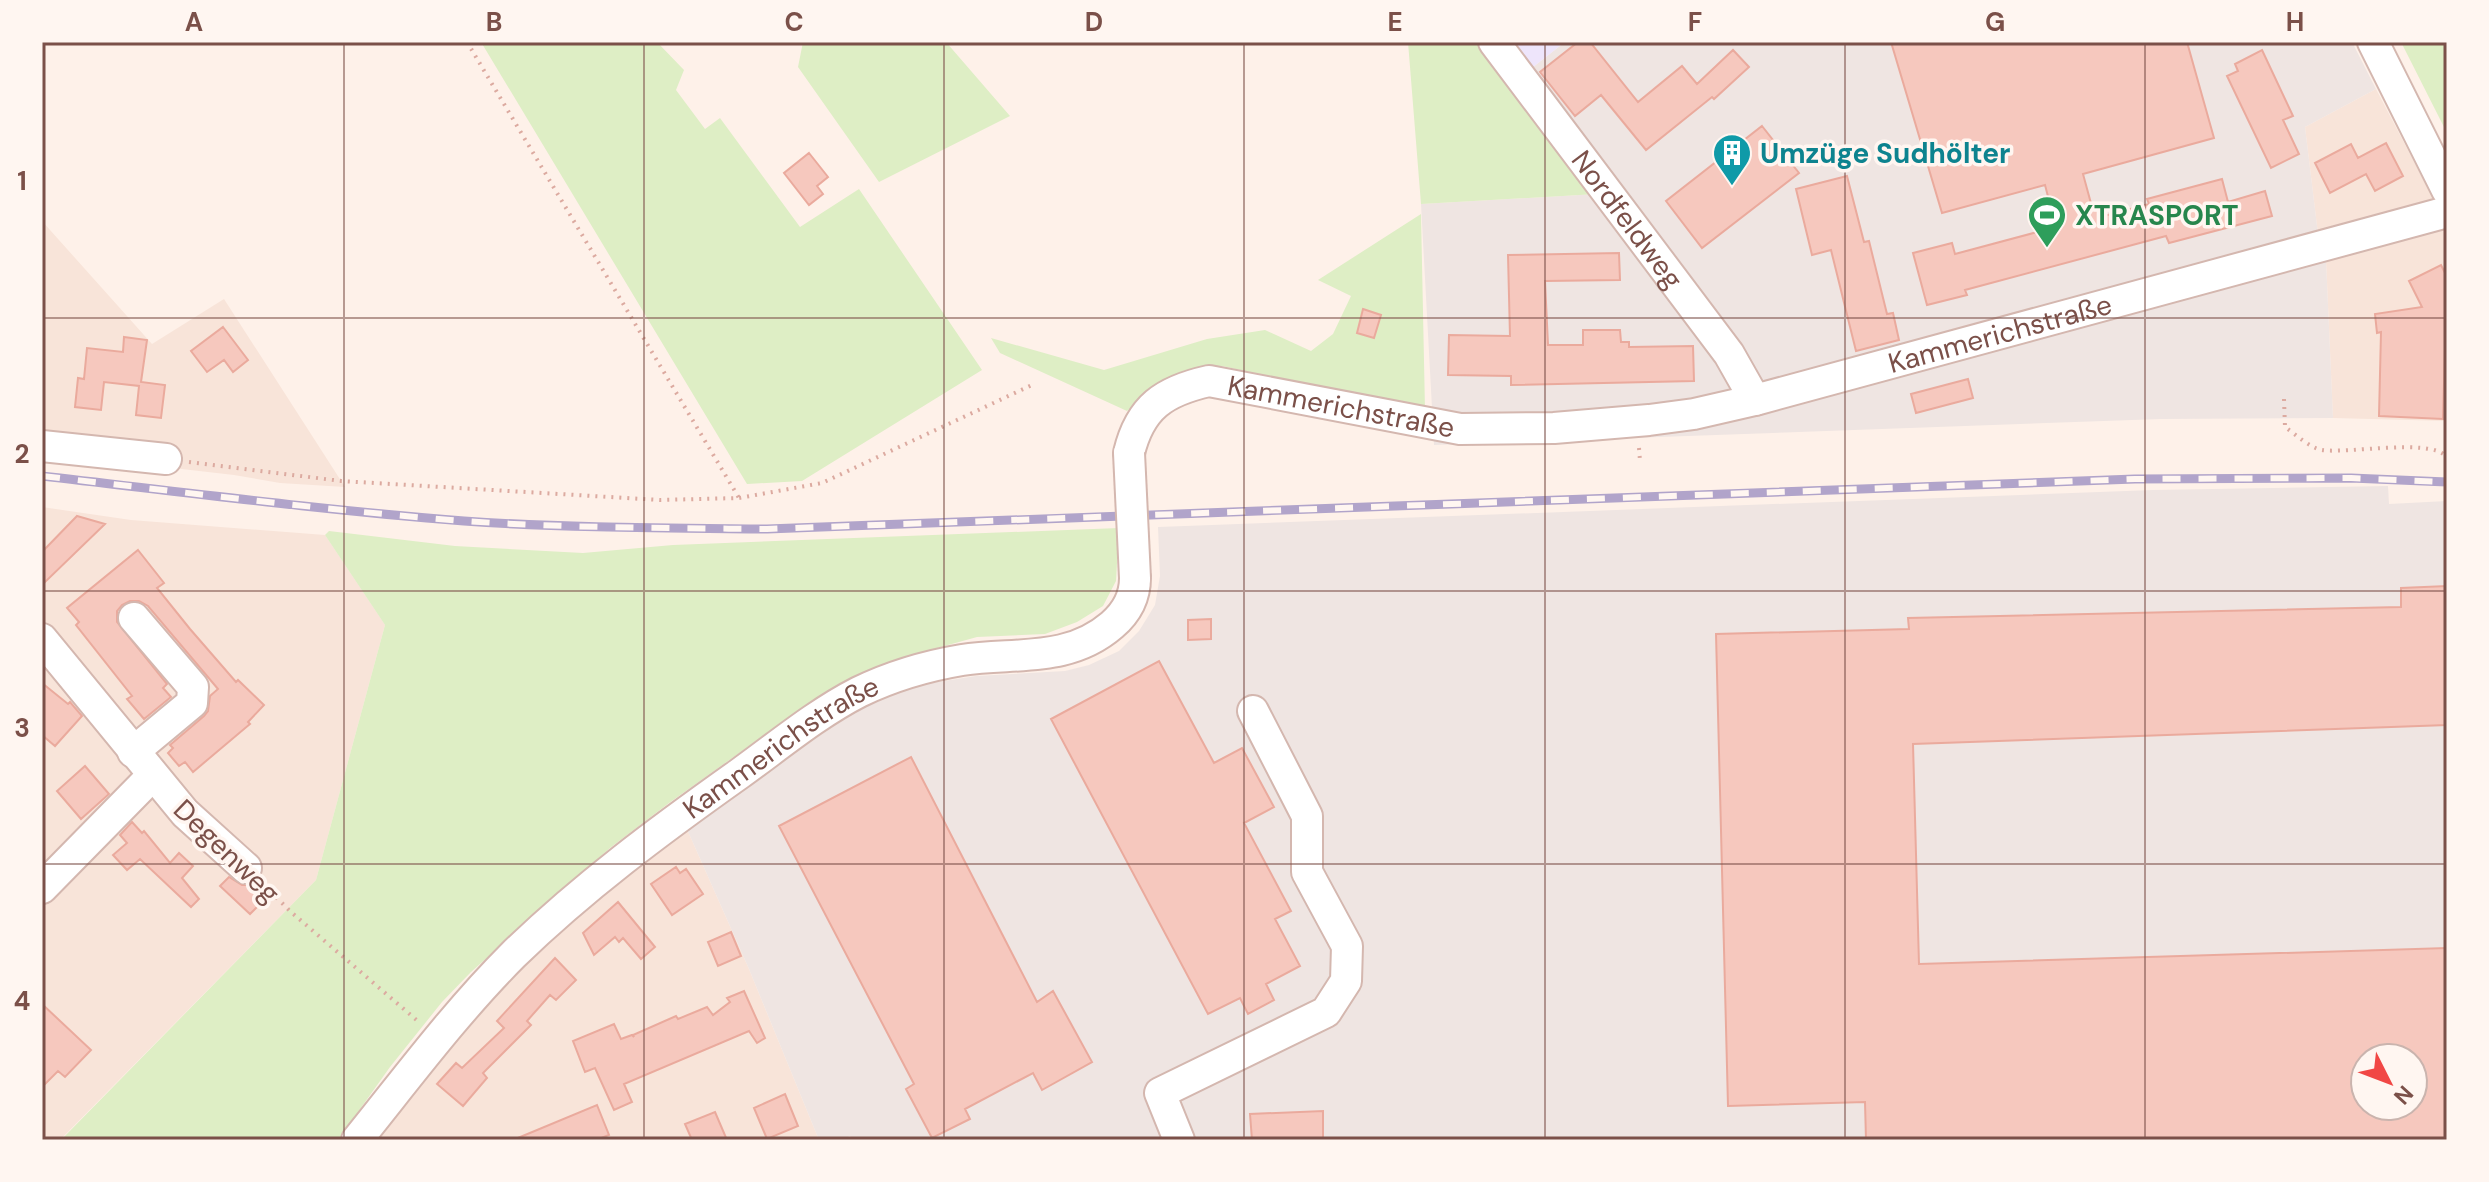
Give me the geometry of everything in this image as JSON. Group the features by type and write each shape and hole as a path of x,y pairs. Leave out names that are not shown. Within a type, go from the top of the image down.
{"street":[{"name":"Nordfeldweg","path":"1494,42 1729,354 1755,400"},
{"path":"2373,42 2447,190"},
{"name":"Kammerichstraße","path":"357,1140 439,1038 512,957 604,872 837,705 859,692 915,669 968,659 1047,654 1074,648 1098,636 1124,614 1132,598 1135,578 1129,453 1136,428 1143,417 1161,398 1176,391 1209,381 1460,429 1541,429 1694,414 2447,212"},
{"path":"42,446 166,459"},
{"path":"133,752 192,703 193,687 134,618"},
{"name":"Degenweg","path":"42,639 152,776 196,825 246,868"},
{"path":"1179,1140 1160,1093 1326,1012 1346,981 1347,946 1307,872 1307,816 1253,711"},
{"path":"42,888 152,776"}],"path":[{"path":"467,42 739,498"},
{"path":"166,459 341,481 660,500 739,498 822,483 1032,385"},
{"path":"2284,399 2285,427 2320,450 2412,448 2441,451 2446,456 2446,466"},
{"name":"Degenweg","path":"246,868 291,912 439,1038"}],"shaded area":[{"path":"1507,42 1565,42 1528,71"},
{"path":"1565,42 2352,42 2376,89 2305,127 2318,234 2326,260 2333,418 2161,419 1434,445 1421,204 1597,194 1528,71"},
{"path":"2376,89 2447,225 2447,421 2333,418 2326,260 2318,234 2305,127"},
{"path":"42,221 152,344 224,299 345,487 280,483 42,453"},
{"path":"2388,486 2389,504 2447,501 2447,1140 853,1140 850,1136 840,1140 819,1140 749,969 686,827 859,709 912,686 976,676 1065,671 1089,665 1119,651 1139,631 1155,605 1160,576 1158,527 2153,490"},
{"path":"42,507 131,520 325,535 385,625 316,880 62,1138 64,1140 42,1140"},
{"path":"686,827 749,969 819,1140 374,1140 521,966 612,882"}],"green space":[{"path":"481,42 657,42 684,70 676,90 705,129 720,118 800,227 859,189 982,370 802,481 747,484"},
{"path":"803,42 946,42 1010,116 879,182 798,67"},
{"path":"1408,42 1484,42 1597,194 1421,204"},
{"path":"2401,42 2447,42 2447,133"},
{"path":"1421,214 1425,410 1222,366 1157,386 1127,411 1000,353 991,338 1104,370 1207,339 1265,330 1311,351 1333,334 1351,296 1318,280"},
{"path":"1119,528 1116,581 1103,606 1077,622 1045,634 977,637 901,658 841,683 610,848 471,972 442,1002 390,1067 338,1140 62,1139 316,880 385,625 325,535 329,531 455,546 583,553 673,545"}],"building":[{"path":"1578,42 1590,42 1638,102 1682,66 1697,84 1733,50 1749,67 1714,99 1712,97 1646,150 1601,95 1575,116 1540,72"},
{"path":"1891,42 2187,42 2214,138 2083,174 2092,207 2097,206 2100,217 2149,204 2147,199 2222,179 2228,202 2265,191 2272,216 2169,243 2166,236 1965,290 1967,295 1927,305 1913,253 1952,243 1955,254 2056,227 2045,185 1942,213"},
{"path":"2262,50 2293,116 2283,120 2299,154 2271,168 2227,76 2238,71 2235,64"},
{"name":"Umzüge Sudhölter","path":"1762,126 1799,173 1702,248 1666,201"},
{"path":"2386,143 2403,176 2375,191 2366,174 2330,193 2315,163 2351,144 2358,158"},
{"path":"809,153 828,177 817,186 823,194 809,205 784,173"},
{"path":"1847,176 1864,242 1869,241 1887,314 1893,313 1899,340 1856,351 1831,250 1812,255 1796,189"},
{"path":"1619,253 1620,280 1545,281 1548,345 1583,345 1583,330 1620,330 1621,342 1629,342 1629,347 1693,346 1694,381 1511,385 1511,376 1448,375 1449,335 1510,336 1508,255"},
{"path":"2441,265 2447,277 2443,419 2379,416 2381,332 2377,333 2375,314 2422,307 2409,281"},
{"path":"1363,309 1381,315 1374,338 1357,333"},
{"path":"223,327 248,360 233,372 224,360 207,372 191,351"},
{"path":"124,337 147,340 141,382 165,385 161,418 136,415 139,386 104,382 101,410 75,407 78,378 84,379 87,348 123,352"},
{"path":"1968,379 1973,398 1916,413 1911,394"},
{"path":"77,516 105,524 42,585 42,552"},
{"path":"138,550 164,583 157,588 190,629 236,682 238,680 264,705 248,722 250,724 193,772 185,762 179,766 168,753 173,748 170,745 204,716 210,696 218,689 148,606 139,601 130,601 117,611 117,622 167,684 163,688 171,697 144,719 127,699 132,696 76,625 79,622 67,608"},
{"path":"2447,586 2447,725 1913,744 1919,964 2447,948 2447,1140 1866,1140 1865,1102 1728,1106 1716,634 1909,629 1908,618 2401,607 2401,588"},
{"path":"1211,619 1211,639 1188,640 1188,620"},
{"path":"1159,661 1214,763 1242,748 1274,807 1244,823 1291,911 1275,919 1300,966 1266,984 1274,1000 1248,1014 1240,998 1208,1014 1051,719"},
{"path":"42,683 68,704 70,702 82,716 55,746 42,735"},
{"path":"911,757 1037,1002 1053,991 1092,1062 1042,1090 1033,1073 965,1109 970,1119 932,1138 906,1089 914,1084 779,826"},
{"path":"85,766 109,794 81,819 57,791"},
{"path":"132,822 142,833 144,831 170,863 179,853 193,866 182,878 199,899 191,907 140,859 127,870 113,855 127,843 120,835"},
{"path":"676,867 680,873 686,869 703,894 672,915 651,884"},
{"path":"229,877 248,885 264,900 250,914 220,886"},
{"path":"618,902 655,947 641,959 623,938 619,942 615,937 594,955 583,933"},
{"path":"731,932 741,956 718,966 708,942"},
{"path":"555,958 576,980 556,1000 550,995 527,1021 531,1025 483,1073 487,1078 463,1106 437,1084 456,1063 462,1068 504,1028 497,1021"},
{"path":"744,991 765,1038 757,1043 749,1031 624,1084 632,1102 614,1110 595,1068 585,1072 573,1041 614,1024 621,1039 634,1037 676,1016 678,1019 707,1007 713,1015 730,1002 727,998"},
{"path":"42,1004 91,1050 65,1077 58,1071 42,1087"},
{"path":"785,1094 798,1126 767,1139 754,1108"},
{"path":"597,1105 609,1135 596,1140 513,1140"},
{"path":"1323,1111 1323,1140 1252,1140 1250,1114"},
{"path":"715,1112 727,1140 692,1140 685,1124"}],"railway":[{"path":"42,476 464,521 767,529 2135,479 2351,478 2447,482"}],"place":[{"name":"Umzüge Sudhölter","path":"1732,187"},
{"name":"XTRASPORT","path":"2047,249"}]}
